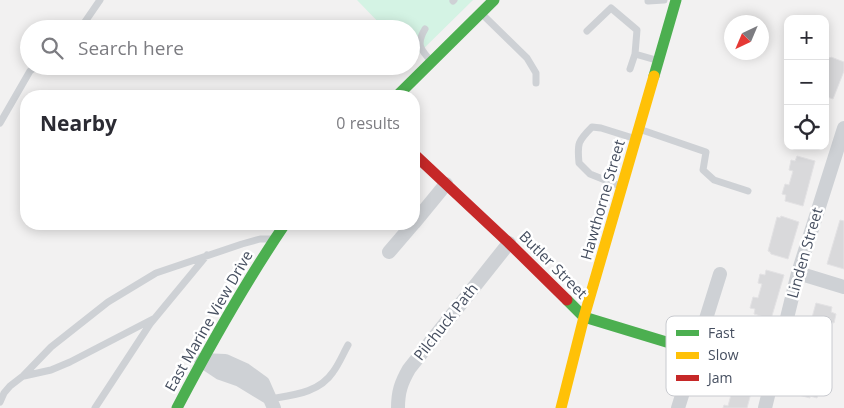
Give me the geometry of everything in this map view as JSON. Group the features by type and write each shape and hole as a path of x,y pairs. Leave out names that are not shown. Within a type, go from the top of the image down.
{"street":[{"path":"420,73 481,13 491,0"},
{"name":"Hawthorne Street","path":"561,408 584,318 676,0"},
{"path":"403,90 418,75"},
{"name":"Linden Street","path":"787,316 798,273 844,128"},
{"name":"Butler Street","path":"420,160 509,243 584,318 666,342"},
{"path":"420,215 446,184"},
{"name":"East Marine View Drive","path":"177,408 248,280 281,230"},
{"path":"389,252 407,230"},
{"name":"Pilchuck Path","path":"398,408 398,395 409,369 509,243"},
{"path":"798,273 844,287"},
{"path":"707,316 720,274"},
{"path":"202,360 220,373 240,380 272,403"},
{"path":"678,408 682,396"}],"lane":[{"path":"86,20 100,0"},
{"path":"648,0 664,0"},
{"path":"587,31 611,8 637,30 635,54 630,69"},
{"path":"481,13 527,58 536,73 536,83"},
{"path":"425,29 420,36 420,44 422,51 432,61"},
{"path":"635,54 658,61"},
{"path":"0,123 28,75"},
{"path":"622,187 590,174 579,163 578,151 581,138 592,127 637,134 706,152 703,170 714,180 748,191"},
{"path":"0,402 10,386 23,376 51,347 108,302 156,273 260,239 275,239"},
{"path":"96,408 156,318 208,255"},
{"path":"23,376 51,370 70,362 156,318"},
{"path":"272,403 306,392 323,384 332,374 348,345"}],"green space":[{"path":"357,0 473,0 420,52 420,20 376,20"}],"building":[{"path":"831,57 844,62 844,71 833,99 829,98 829,58"},
{"path":"797,156 815,161 803,206 785,201 786,195 782,194 785,184 789,185 793,171 789,170 791,160 795,161"},
{"path":"781,216 799,222 788,259 771,254 768,251 777,217 780,218"},
{"path":"840,220 844,221 844,269 827,264"},
{"path":"766,270 784,275 772,316 754,314 755,309 750,308 753,297 758,298 762,284 758,283 760,274 765,275"},
{"path":"816,303 832,307 831,312 836,314 834,323 832,323 832,316 812,316"},
{"path":"731,396 750,396 747,408 723,408 724,405 728,406"}],"traffic: fast":[{"path":"420,73 494,0"},
{"path":"654,76 676,0"},
{"path":"403,90 418,75"},
{"path":"177,408 228,314 281,230"},
{"path":"567,300 584,317 666,342"}],"traffic: slow":[{"path":"561,408 584,317 654,76"}],"traffic: jam":[{"path":"420,160 567,300"}]}
